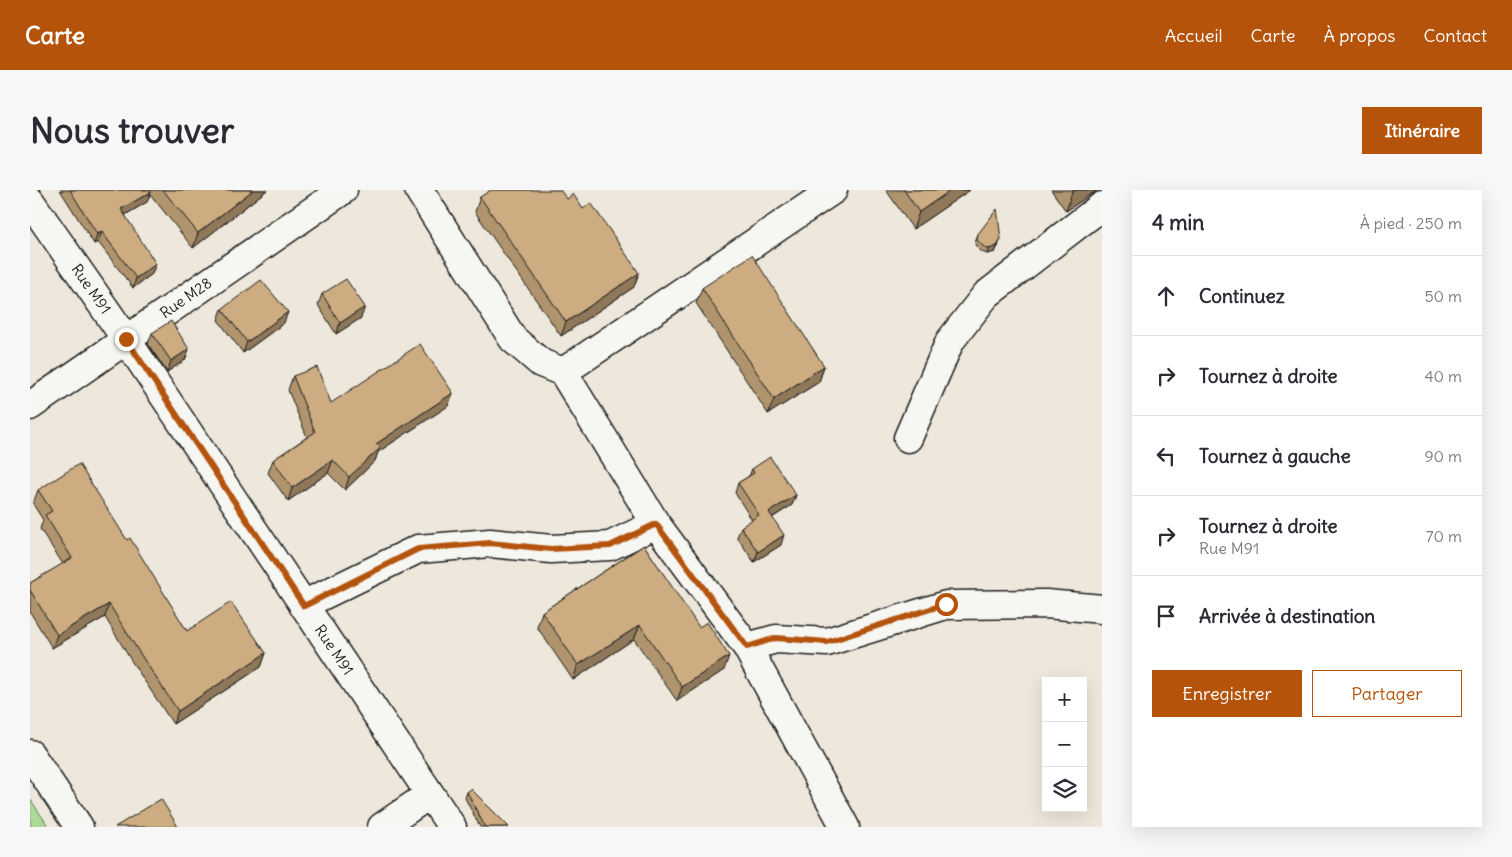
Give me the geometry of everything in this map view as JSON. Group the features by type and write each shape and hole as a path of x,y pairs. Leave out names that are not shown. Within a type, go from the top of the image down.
{"street":[{"name":"Rue M28","path":"30,406 343,190"},
{"path":"419,190 513,339 541,363 563,372 656,524 747,647 844,827"},
{"path":"563,372 833,190"},
{"name":"Rue M91","path":"30,201 126,339 452,827"},
{"path":"908,438 950,341 986,295 1102,206"},
{"path":"304,606 418,549 490,543 551,549 610,546 656,524"},
{"path":"747,647 776,638 827,642 946,604 1046,604 1102,609"},
{"path":"30,754 80,827"},
{"path":"382,827 430,794"}],"green space":[{"path":"30,799 49,827 30,827"}],"building":[{"path":"70,190 149,190 151,192 121,209 156,264 136,278 102,232 97,234"},
{"path":"163,190 253,190 198,233"},
{"path":"491,190 560,190 567,199 573,194 583,209 591,203 639,273 566,322 480,197"},
{"path":"904,190 951,190 919,212"},
{"path":"997,209 1001,239 997,246 989,249 977,240 978,234"},
{"path":"752,255 824,366 774,399 702,288"},
{"path":"346,279 365,307 340,323 322,294"},
{"path":"261,280 288,312 247,342 222,309"},
{"path":"171,321 189,349 171,361 152,333"},
{"path":"420,344 453,393 376,444 380,448 349,477 333,460 292,488 273,460 315,432 293,376 317,367 331,403"},
{"path":"770,457 796,495 769,512 784,535 758,552 741,527 759,515 738,483 754,473 752,469"},
{"path":"79,464 127,540 130,538 187,631 231,602 266,653 178,711 109,604 57,635 30,590 30,583 72,558 45,515 52,511 38,490"},
{"path":"644,545 699,627 707,622 729,656 682,687 640,625 578,665 542,612"},
{"path":"471,789 509,827 485,827 467,792"},
{"path":"161,799 178,827 115,827"}],"route":[{"path":"126,339 304,606 418,549 490,543 551,549 610,546 656,524 747,647 776,638 827,642 946,604"}]}
